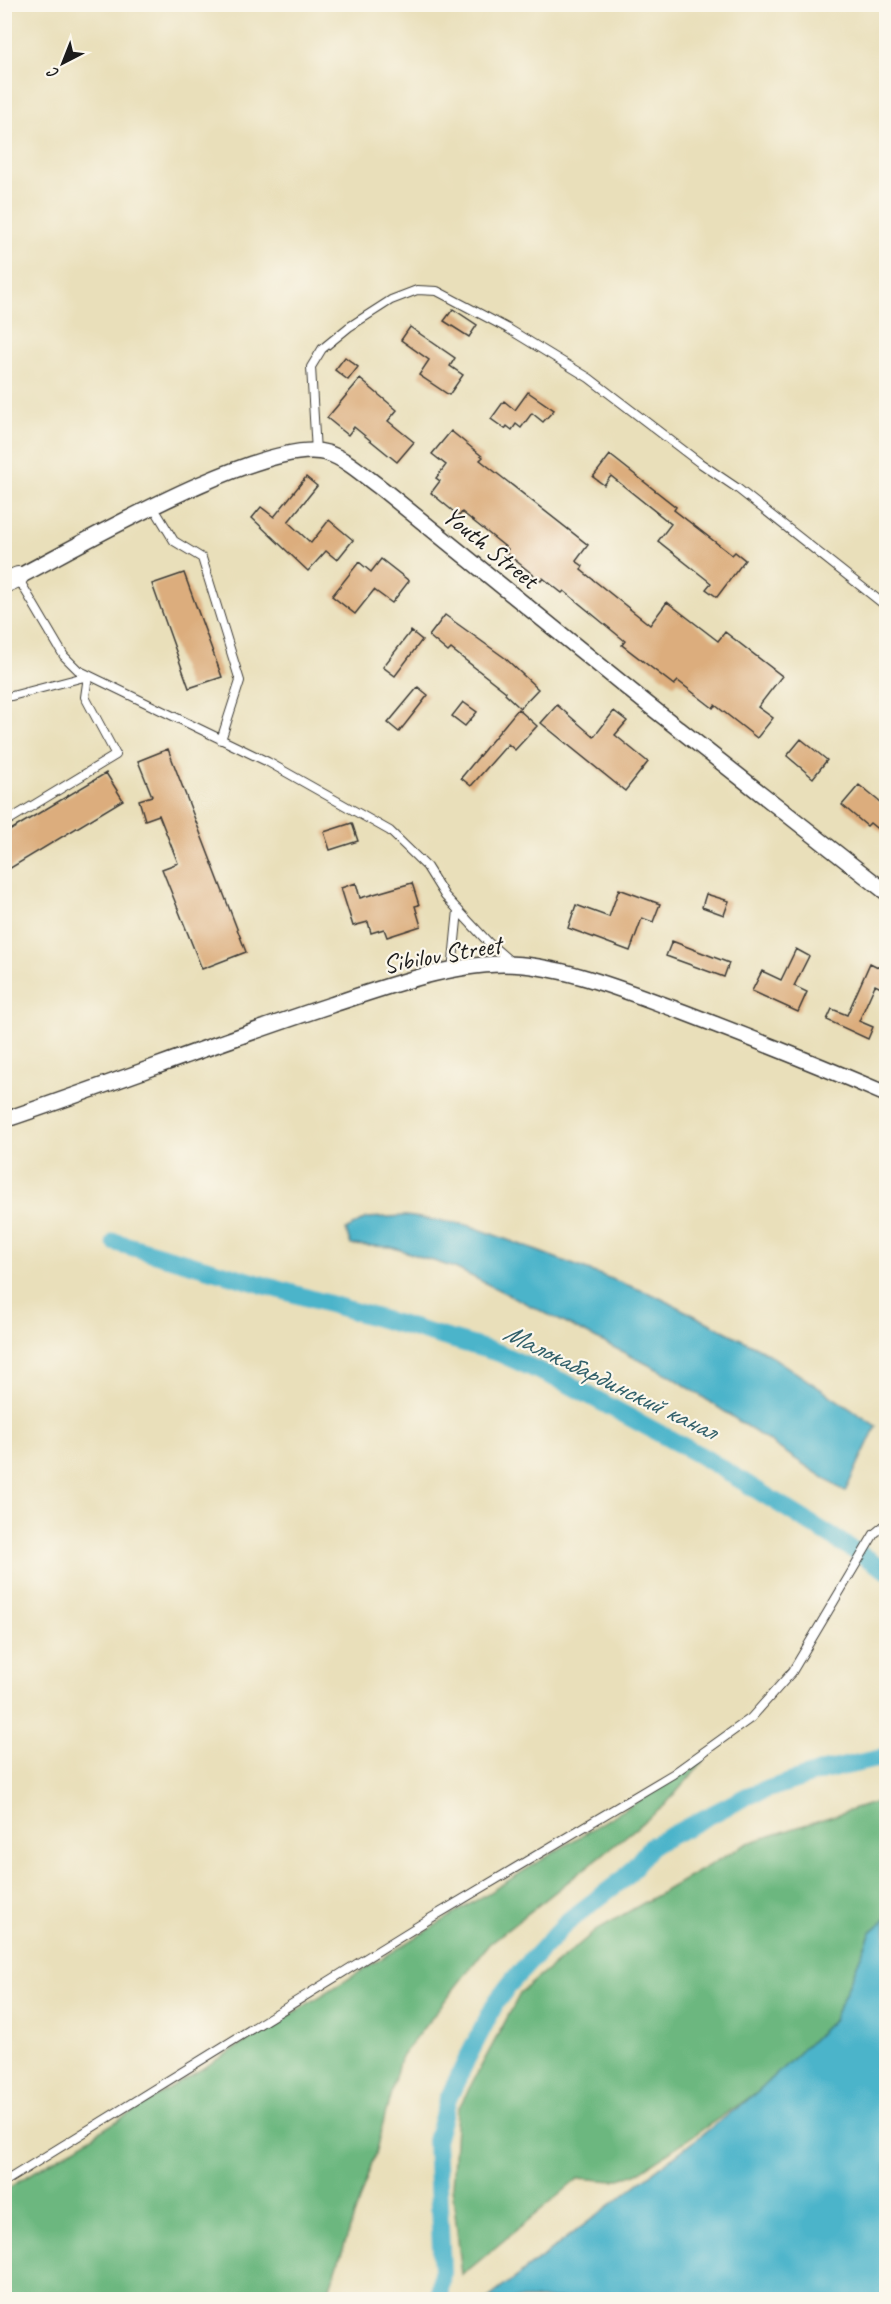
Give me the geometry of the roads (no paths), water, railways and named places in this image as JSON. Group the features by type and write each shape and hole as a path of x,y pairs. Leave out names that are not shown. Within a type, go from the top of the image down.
{"street":[{"name":"Youth Street","path":"11,580 221,475 259,460 316,452 327,453 342,460 381,488 646,703 886,892"},
{"name":"Sibilov Street","path":"4,1120 148,1071 275,1023 403,981 502,964 542,968 613,987 829,1069 886,1094"}],"lane":[{"path":"316,452 311,367 322,349 349,327 391,300 417,290 437,291 589,378 700,463 737,488 886,606"},
{"path":"154,508 174,541 202,558 240,681 221,740"},
{"path":"11,580 64,656 78,670 268,762 390,831 428,867 445,896 458,910 488,942 515,965"},
{"path":"4,698 88,676"},
{"path":"4,824 116,756 85,697 88,676"},
{"path":"452,972 457,940 458,910"},
{"path":"4,2182 432,1918 673,1774 751,1718 792,1672 874,1534 886,1524"}],"water":[{"path":"406,1216 468,1225 654,1295 762,1350 876,1426 845,1492 671,1376 455,1268 391,1247 351,1245 346,1230 366,1218"},
{"path":"886,1919 886,2299 487,2299 758,2092 834,2019 871,1932"}],"waterway":[{"name":"Малокабардинский канал","path":"115,1242 499,1353 568,1384 705,1458 886,1570"},
{"path":"439,2300 442,2271 436,2141 448,2099 467,2059 496,2002 513,1980 568,1921 626,1877 651,1846 747,1796 823,1771 886,1757"}]}
